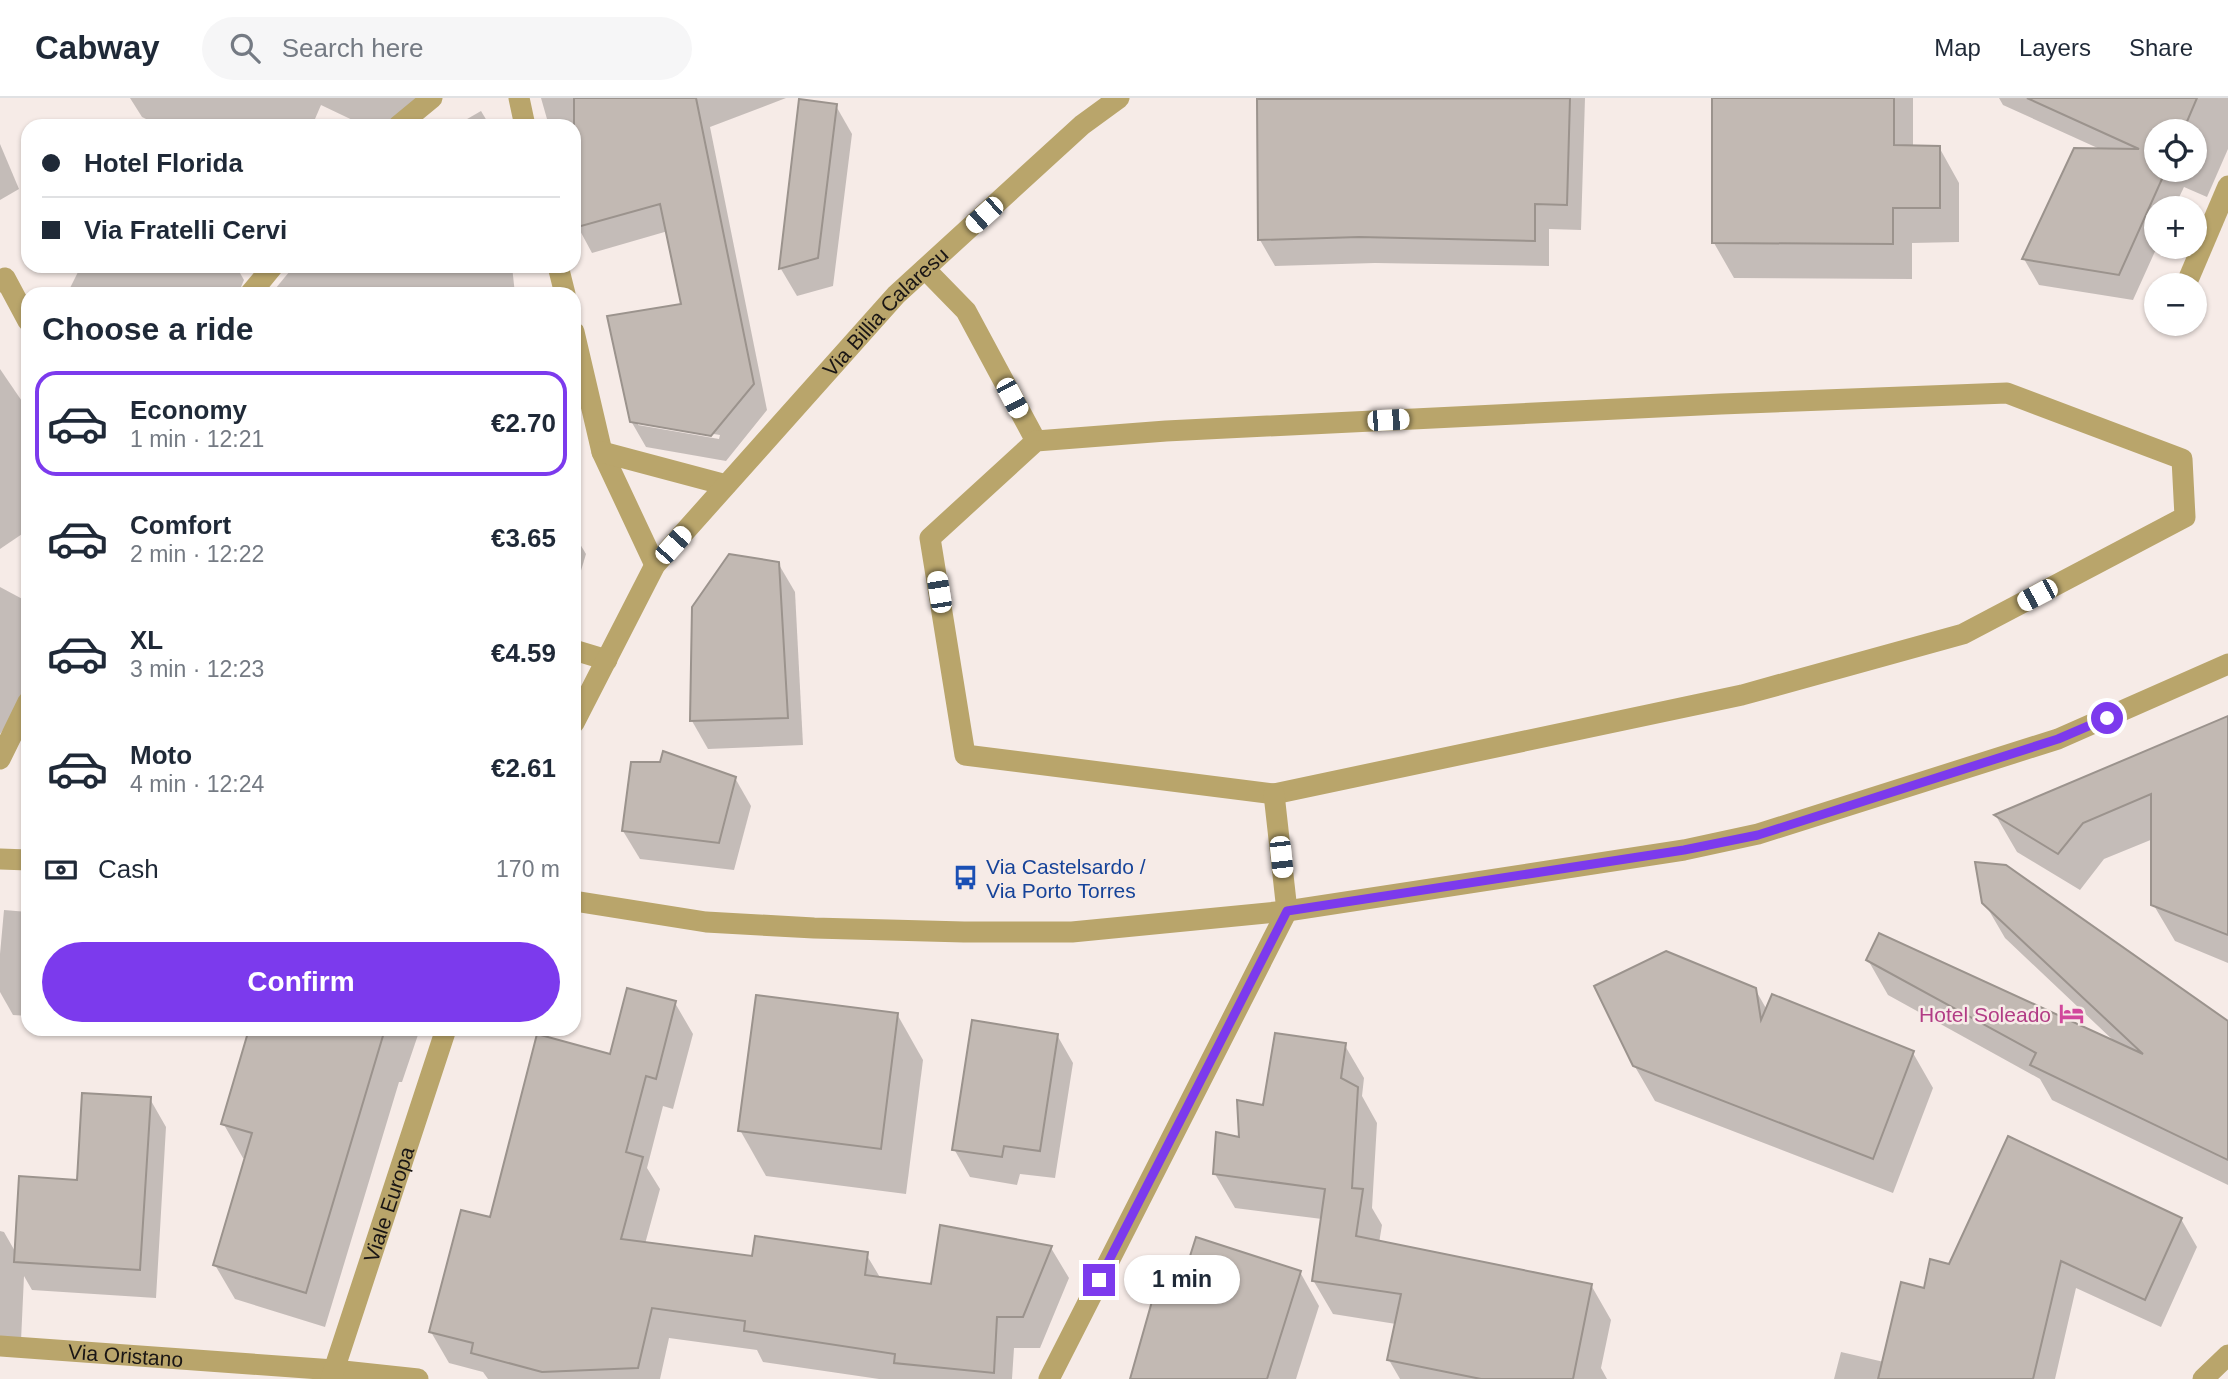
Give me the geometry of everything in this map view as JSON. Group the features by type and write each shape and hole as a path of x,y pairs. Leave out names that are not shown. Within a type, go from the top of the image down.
{"street":[{"path":"406,119 432,98"},
{"path":"519,98 524,119"},
{"name":"Via Billia Calaresu","path":"581,710 655,565 896,295 1082,125 1119,98"},
{"path":"2191,273 2228,186"},
{"path":"925,269 966,311 1036,441"},
{"path":"256,287 267,273"},
{"path":"0,282 5,278 21,308"},
{"path":"581,362 602,452 655,565"},
{"path":"2007,393 2182,459 2185,517 1963,634 1742,695 1274,794 965,755 930,538 1036,441 1221,428 2007,393"},
{"path":"602,452 726,485"},
{"path":"581,652 607,660"},
{"path":"581,902 706,922 964,932 1072,932 1287,911 1684,850 1758,835 2058,739 2228,664"},
{"path":"0,759 21,716"},
{"path":"1049,1379 1287,911 1274,794"},
{"path":"0,859 21,860"},
{"name":"Viale Europa","path":"333,1374 444,1036"},
{"name":"Via Oristano","path":"0,1346 418,1379"},
{"path":"2203,1379 2228,1355"}],"building":[{"path":"574,98 696,98 754,384 711,436 630,422 607,316 681,304 660,204 581,226 581,119 574,119"},
{"path":"1570,98 1567,205 1535,204 1535,241 1359,237 1258,240 1257,99"},
{"path":"1712,98 1894,98 1894,145 1940,146 1940,208 1893,208 1893,244 1712,243"},
{"path":"2027,98 2197,98 2188,119 2144,119 2144,182 2161,182 2154,196 2144,196 2144,219 2119,275 2022,259 2074,148 2139,149"},
{"path":"799,99 837,104 818,258 779,269"},
{"path":"729,554 779,562 788,718 690,721 692,607"},
{"path":"2228,716 2228,935 2151,905 2151,794 2083,823 2058,854 1994,815"},
{"path":"663,751 736,777 719,843 622,831 631,762 660,762"},
{"name":"Hotel Soleado","path":"1975,862 2006,865 2228,1021 2228,1160 2030,1065 2036,1053 1866,960 1879,933 2143,1054 1982,903"},
{"path":"1666,951 1756,988 1761,1020 1772,994 1914,1051 1873,1159 1633,1066 1594,986"},
{"path":"627,988 676,1001 656,1079 646,1076 626,1152 643,1157 621,1239 752,1256 755,1236 868,1252 865,1275 931,1284 940,1225 1052,1246 1023,1317 997,1317 994,1373 894,1363 895,1354 744,1331 745,1321 652,1308 638,1368 542,1372 471,1353 473,1343 429,1332 461,1210 490,1217 536,1036 610,1054"},
{"path":"756,995 898,1013 881,1149 738,1131"},
{"path":"972,1020 1058,1034 1040,1151 1004,1146 1002,1157 952,1150"},
{"path":"1275,1033 1346,1043 1341,1078 1358,1087 1352,1188 1363,1189 1356,1236 1592,1284 1573,1379 1481,1379 1387,1360 1401,1294 1312,1281 1325,1189 1213,1174 1216,1132 1239,1137 1237,1100 1263,1105"},
{"path":"247,1036 383,1036 306,1293 213,1265 252,1133 221,1124"},
{"path":"82,1093 151,1097 140,1270 14,1262 19,1176 77,1180"},
{"path":"2008,1136 2182,1218 2145,1300 2061,1261 2033,1379 1878,1379 1901,1282 1924,1288 1930,1259 1949,1264"},
{"path":"1196,1237 1301,1271 1267,1379 1130,1379 1162,1266 1185,1272"}],"place":[{"name":"Via Castelsardo / Via Porto Torres","path":"966,878"},
{"name":"Hotel Soleado","path":"2071,1014"}],"route":[{"path":"1099,1280 1287,911 1684,850 1758,835 2058,739 2107,718"}]}
